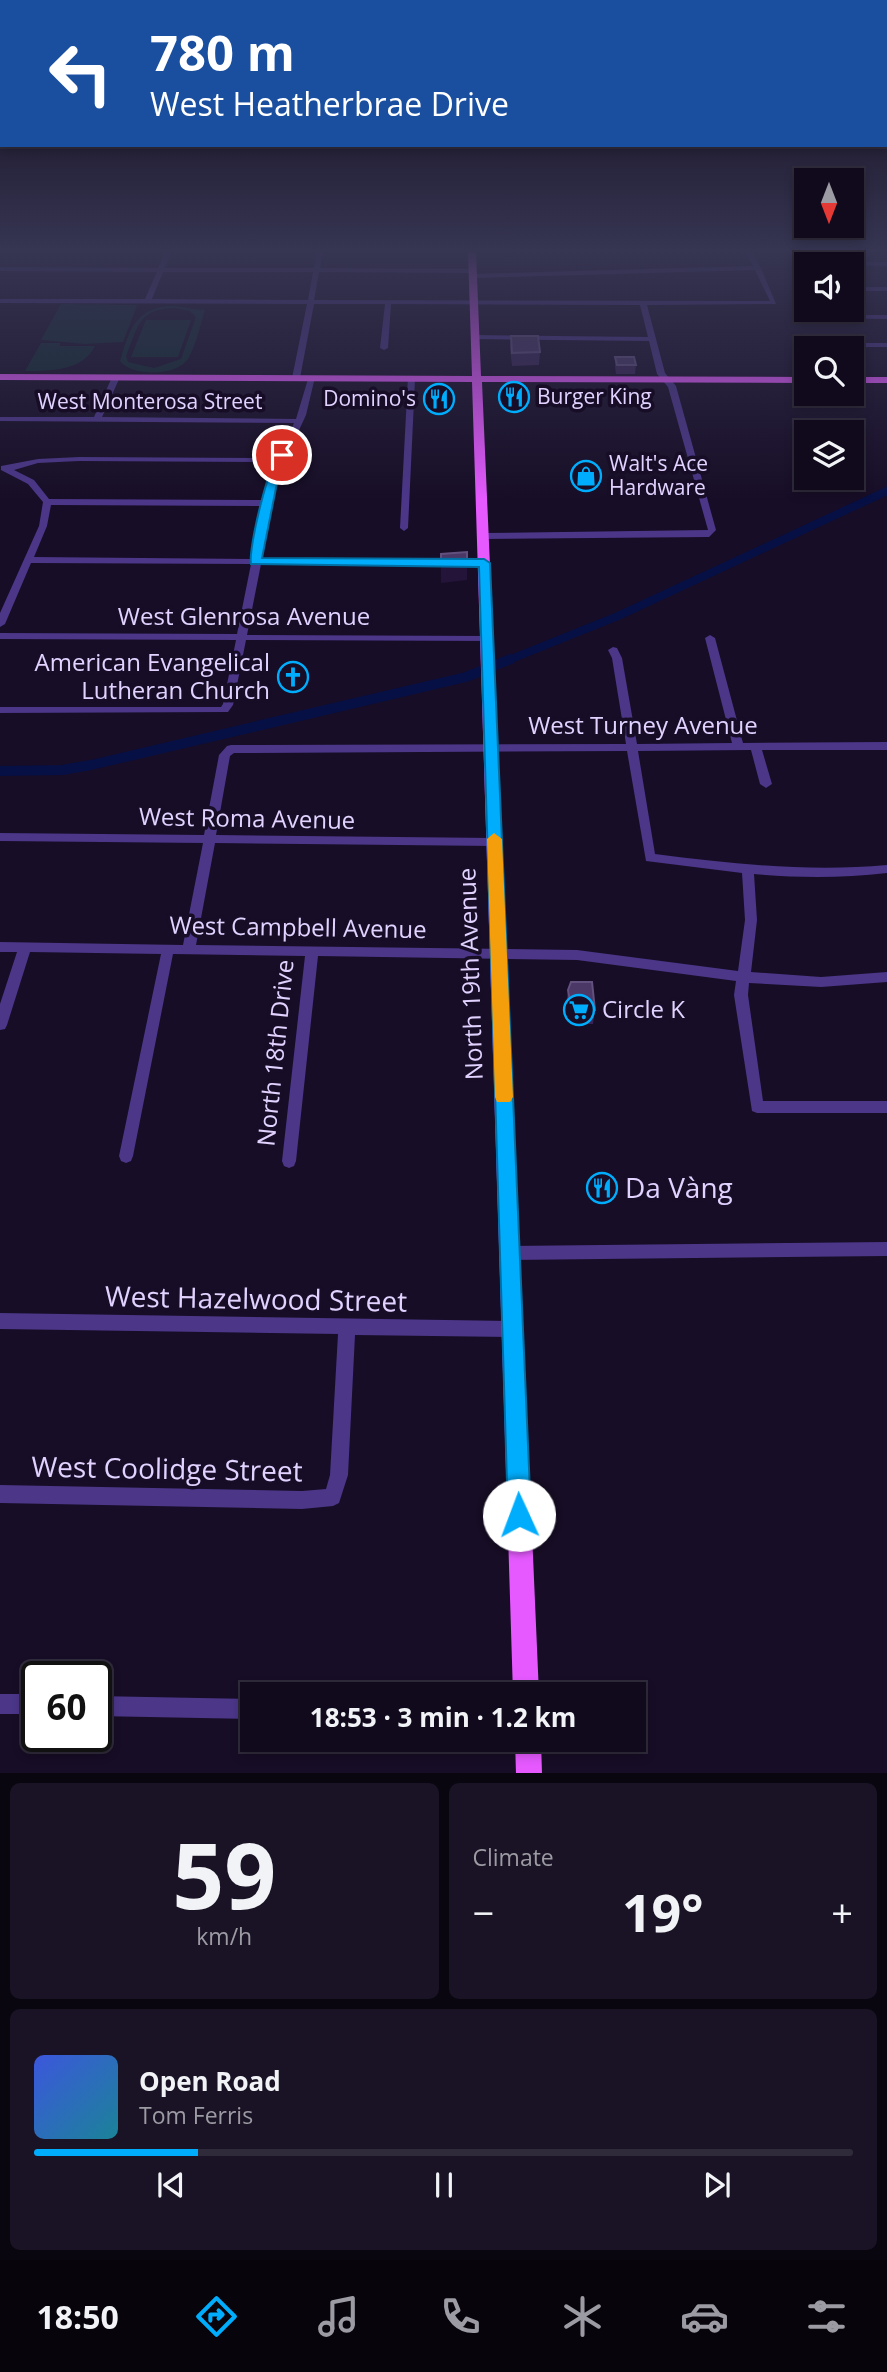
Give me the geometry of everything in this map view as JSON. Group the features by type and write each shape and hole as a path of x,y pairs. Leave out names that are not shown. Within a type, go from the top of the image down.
{"main road":[{"name":"North 19th Avenue","path":"475,337 489,639 494,842 526,1682"},
{"path":"0,377 794,380"},
{"path":"864,380 887,380"},
{"path":"528,1752 529,1773"}],"street":[{"path":"296,379 304,335"},
{"path":"384,348 385,335"},
{"path":"483,536 709,534 712,530 668,380 661,374 651,335"},
{"path":"475,337 652,339"},
{"path":"864,345 887,345"},
{"path":"97,419 116,377"},
{"path":"0,710 224,710 228,705 267,503 279,460 299,421 312,379"},
{"path":"404,528 411,379"},
{"name":"West Monterosa Street","path":"0,419 299,421"},
{"path":"3,468 38,461 79,459 279,460"},
{"path":"0,624 43,526 47,502 31,482 3,468"},
{"path":"47,502 267,503"},
{"path":"28,560 484,563"},
{"name":"West Glenrosa Avenue","path":"0,636 489,639"},
{"path":"710,638 738,746"},
{"path":"612,650 617,658 650,858 748,870 827,873 887,869"},
{"name":"West Turney Avenue","path":"208,840 225,755 231,749 738,746 886,748"},
{"path":"755,746 766,784"},
{"name":"West Roma Avenue","path":"0,837 494,842"},
{"path":"189,949 208,840"},
{"path":"748,870 751,920 742,977 746,1041 757,1107 887,1107"},
{"name":"West Campbell Avenue","path":"0,947 595,957 742,977 821,982 887,977"},
{"path":"0,1025 25,947"},
{"path":"126,1156 169,949"},
{"name":"North 18th Drive","path":"289,1161 312,951"},
{"path":"509,1253 887,1249"},
{"name":"West Hazelwood Street","path":"0,1321 512,1329"},
{"name":"West Coolidge Street","path":"0,1494 302,1500 332,1497 339,1475 347,1327"},
{"path":"0,1704 21,1704"},
{"path":"112,1706 240,1709"}],"green space":[{"path":"44,335 126,335 123,342 85,344 41,340"},
{"path":"129,335 134,335 126,356 128,362 154,368 181,359 190,335 197,335 184,364 155,372 134,370 120,361"},
{"path":"140,335 186,335 178,357 131,357"},
{"path":"41,343 95,346 90,354 74,365 55,370 25,371"}],"building":[{"path":"511,336 538,336 540,352 512,353"},
{"path":"615,357 634,357 636,365 617,365"},
{"path":"467,552 467,561 441,564 441,554"},
{"path":"571,982 592,982 595,1010 575,1010 571,1007 568,990"}],"waterway":[{"path":"506,661 618,616 887,491"},
{"path":"506,661 511,659"},
{"path":"0,771 62,770 91,765 466,677 506,661"}],"slow traffic":[{"path":"494,839 504,1097"}],"place":[{"name":"Burger King","path":"514,397"},
{"name":"Domino's","path":"439,399"},
{"name":"Walt's Ace Hardware","path":"586,476"},
{"name":"American Evangelical Lutheran Church","path":"293,677"},
{"name":"Circle K","path":"579,1010"},
{"name":"Da Vàng","path":"602,1188"}],"route":[{"path":"282,455 266,506 256,562 484,563 489,639 519,1515"}]}
